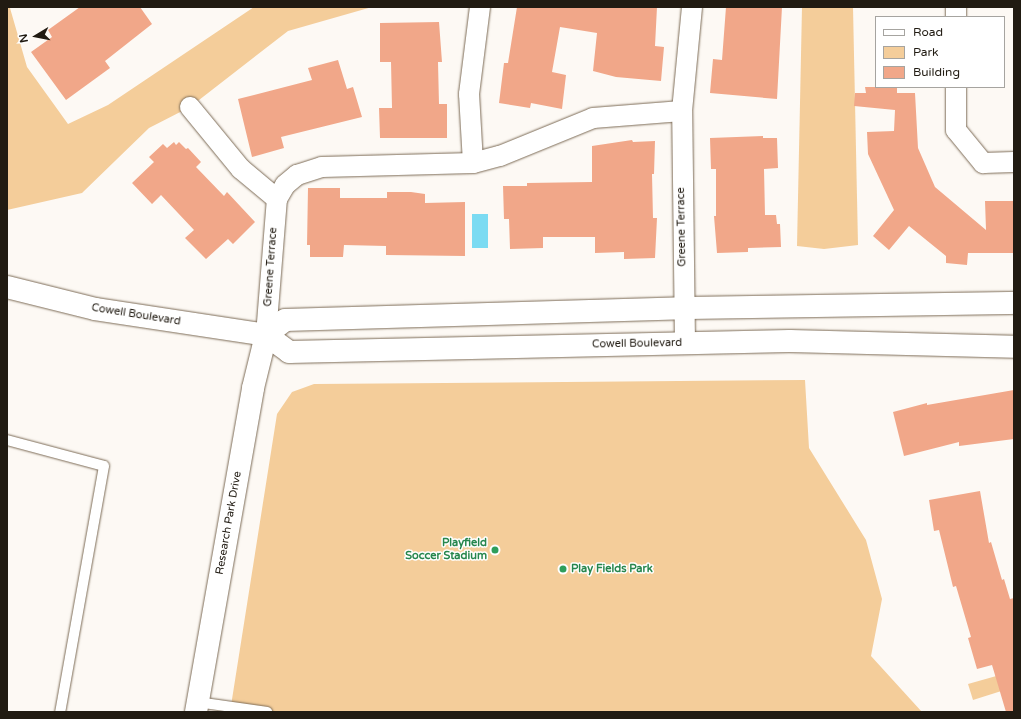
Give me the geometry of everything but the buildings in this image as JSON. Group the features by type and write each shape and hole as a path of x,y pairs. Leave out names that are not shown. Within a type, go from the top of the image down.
{"main road":[{"name":"Cowell Boulevard","path":"7,287 95,309 266,335 289,352 790,341 1014,347"},
{"path":"266,335 285,320 683,308 1014,303"},
{"name":"Research Park Drive","path":"196,707 253,388 266,335"}],"street":[{"path":"473,163 469,94 480,7"},
{"name":"Greene Terrace","path":"685,343 683,308 682,111 692,7"},
{"path":"956,88 956,130 983,163 1014,162"},
{"path":"190,107 241,169 277,199"},
{"name":"Greene Terrace","path":"266,335 277,199 285,185 297,175 322,167 473,163 500,156 593,118 682,111"}],"lane":[{"path":"7,440 104,466 60,712"},
{"path":"196,707 267,712"}],"green space":[{"path":"254,7 372,7 288,31 190,107 149,128 82,193 7,210 7,8 10,8 27,67 68,124 108,105"},
{"path":"802,7 853,7 858,245 824,249 797,246"},
{"name":"Play Fields Park","path":"805,380 809,448 866,540 882,599 871,656 922,712 230,712 277,414 292,392 314,384"},
{"path":"1014,671 1014,687 973,700 968,684"}],"water":[{"path":"472,214 488,214 488,248 472,248"}],"place":[{"name":"Playfield Soccer Stadium","path":"495,550"},
{"name":"Play Fields Park","path":"563,569"}]}
